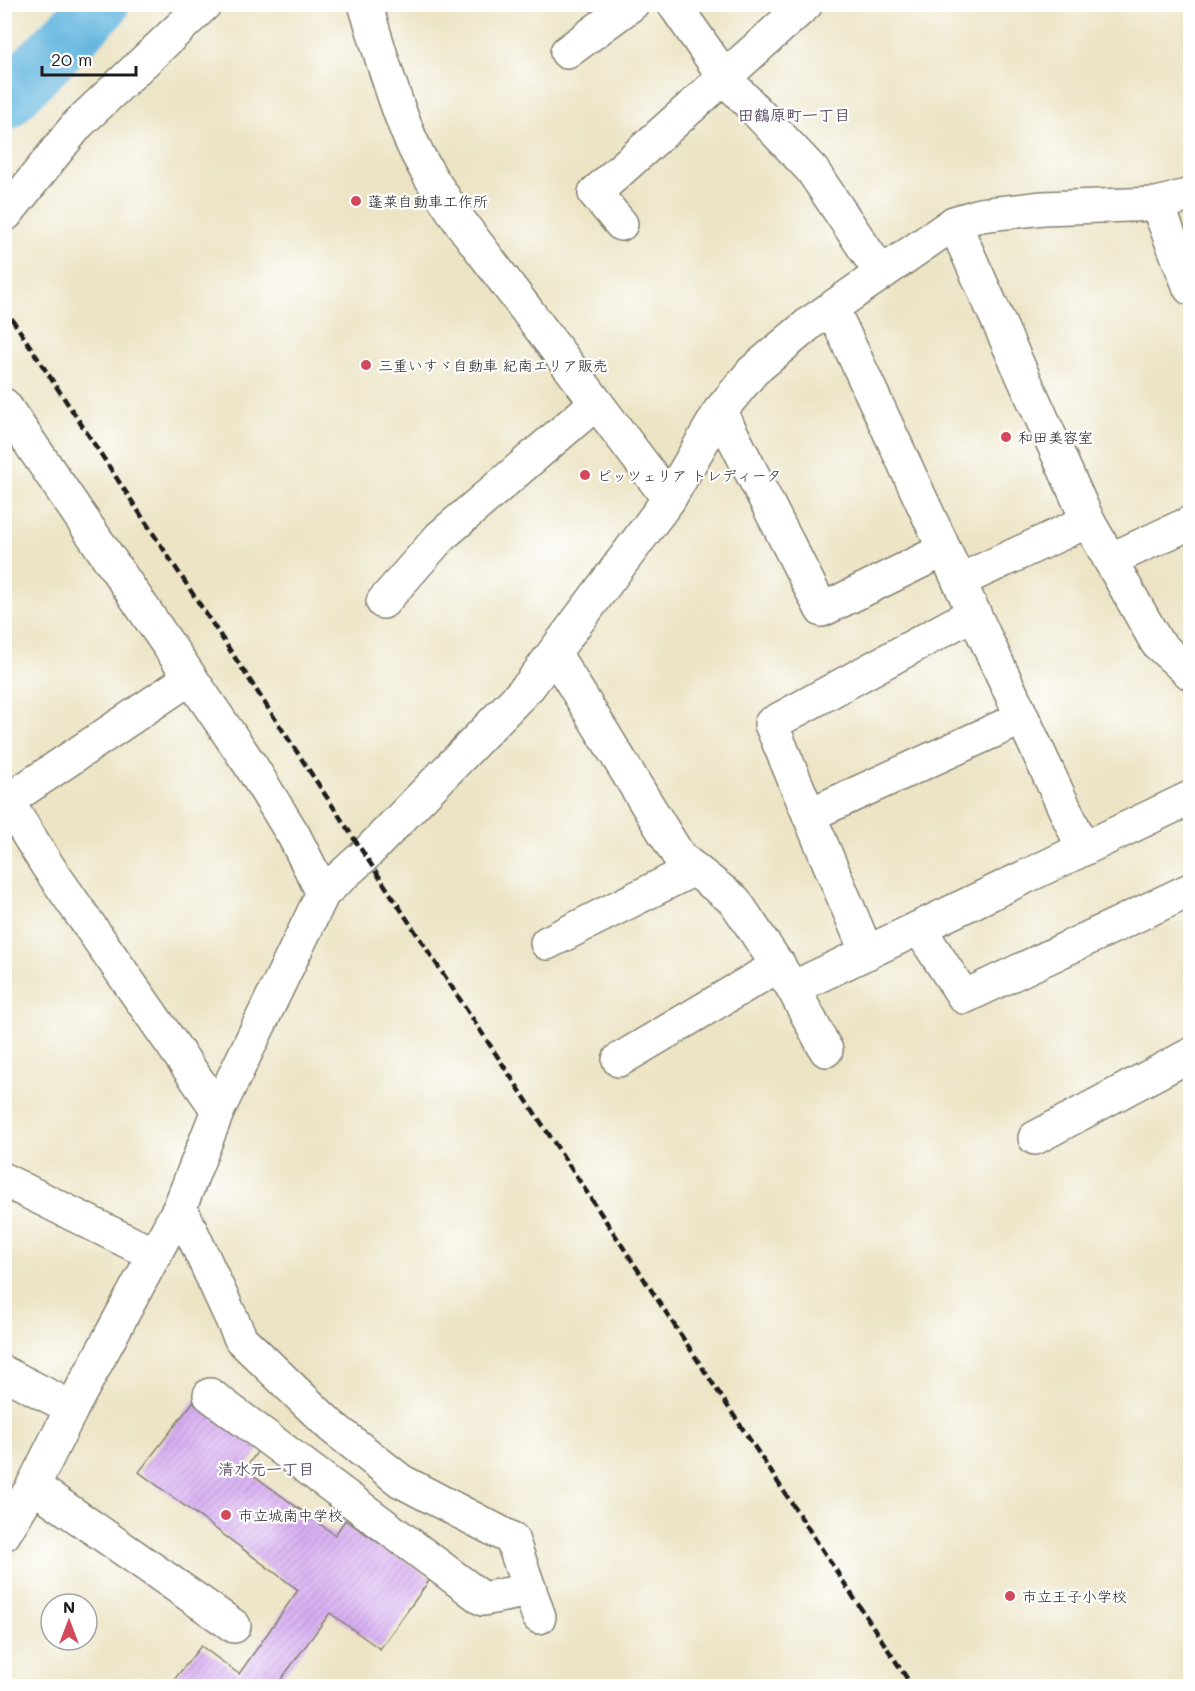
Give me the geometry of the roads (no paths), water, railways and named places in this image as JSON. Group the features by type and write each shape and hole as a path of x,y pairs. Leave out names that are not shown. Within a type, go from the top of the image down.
{"street":[{"path":"6,214 78,124 205,4"},
{"path":"366,4 384,66 409,137 429,176 461,223 669,499"},
{"path":"567,52 632,4"},
{"path":"674,4 725,78 812,170 881,273"},
{"path":"621,224 595,194 806,4"},
{"path":"7,1522 33,1486 72,1408 180,1207 218,1110 323,893 365,855 529,686 669,499 720,411 753,371 810,323 954,223 980,215 1043,208 1157,204 1191,195"},
{"path":"1157,204 1191,288"},
{"path":"954,223 1088,521 1157,643 1191,673"},
{"path":"832,308 1083,849"},
{"path":"383,602 440,537 596,403"},
{"path":"4,405 251,766 294,836 323,893"},
{"path":"720,411 822,610 944,549"},
{"path":"959,581 1088,521"},
{"path":"1110,560 1191,523"},
{"path":"867,952 771,724 974,614"},
{"path":"554,653 680,858 735,901 786,976 826,1050"},
{"path":"190,678 7,801 54,875 218,1110"},
{"path":"809,815 1022,718"},
{"path":"619,1060 786,976 867,952 1191,798"},
{"path":"547,943 694,869"},
{"path":"919,928 964,998 1191,890"},
{"path":"1035,1138 1191,1055"},
{"path":"4,1180 155,1255"},
{"path":"180,1207 241,1339 331,1426 401,1481 512,1539 535,1604 483,1599 210,1395"},
{"path":"4,1373 72,1408"},
{"path":"33,1486 234,1626"}],"waterway":[{"path":"4,102 101,4"}],"railway":[{"path":"4,307 912,1686"}],"place":[{"name":"蓬莱自動車工作所","path":"356,201"},
{"name":"三重いすゞ自動車 紀南エリア販売","path":"366,365"},
{"name":"和田美容室","path":"1006,437"},
{"name":"ピッツェリア トレディータ","path":"585,475"},
{"name":"市立城南中学校","path":"226,1515"},
{"name":"市立王子小学校","path":"1010,1596"}],"district":[{"name":"田鶴原町一丁目","path":"794,114"},
{"name":"清水元一丁目","path":"266,1468"}]}
